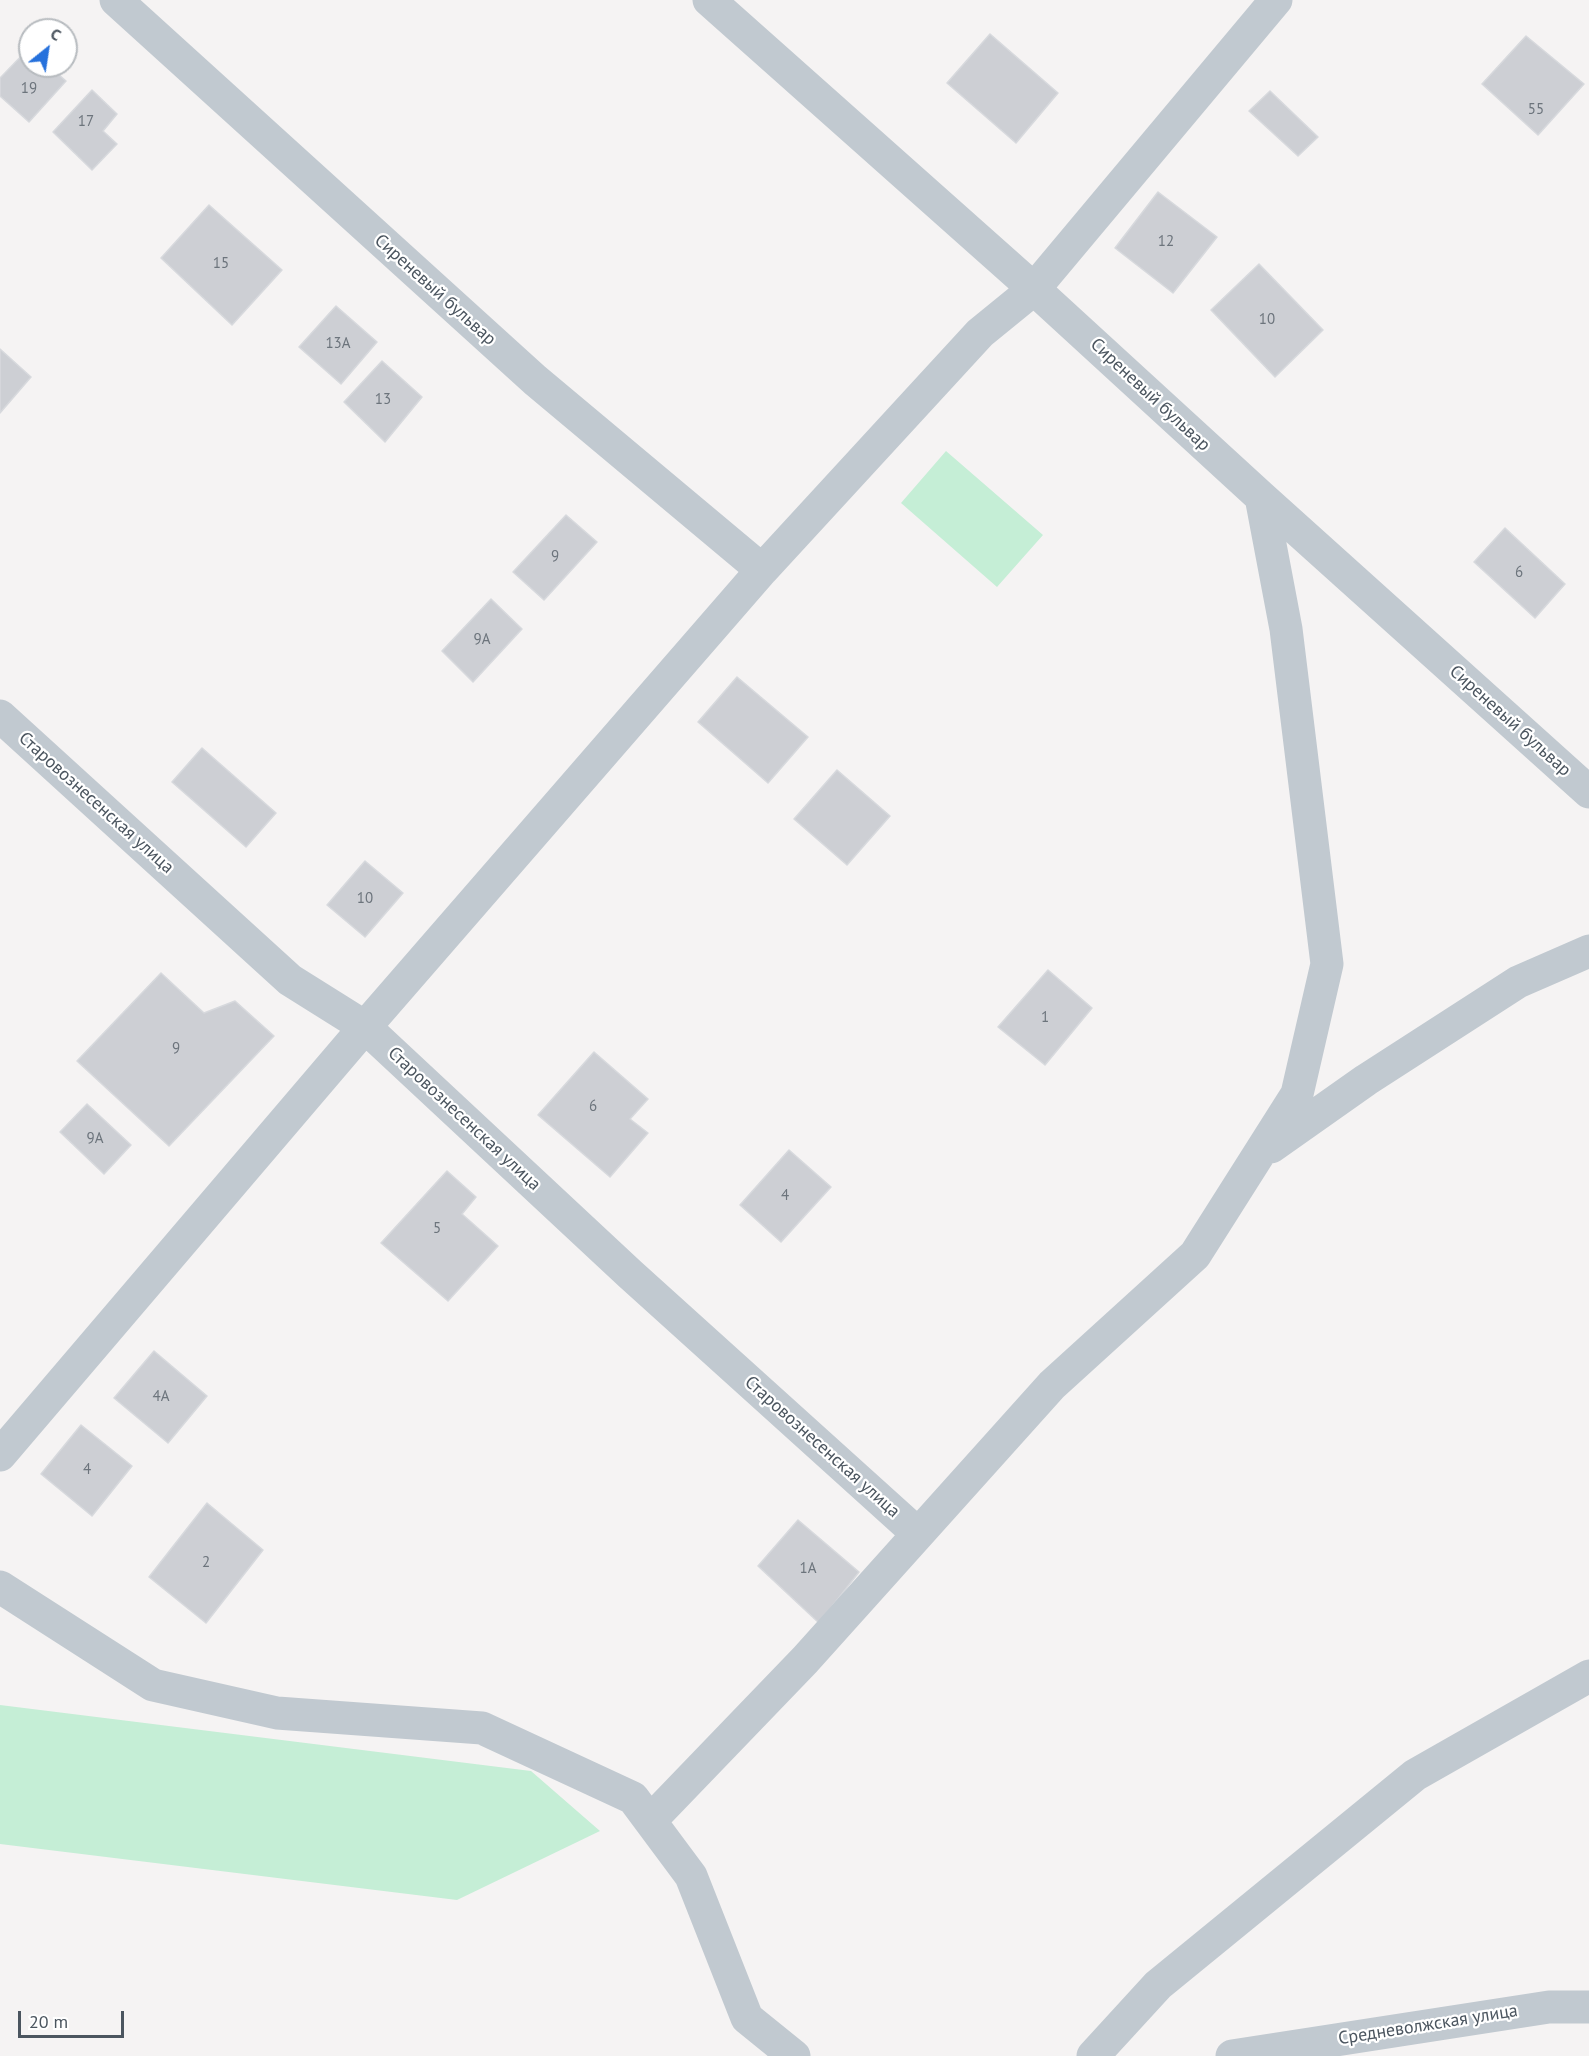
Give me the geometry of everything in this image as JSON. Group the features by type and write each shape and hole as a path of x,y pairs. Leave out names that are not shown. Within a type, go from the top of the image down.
{"street":[{"name":"Сиреневый бульвар","path":"116,0 535,380 762,570"},
{"name":"Сиреневый бульвар","path":"709,0 1034,289 1589,792"},
{"path":"0,1455 365,1027 762,570 980,333 1034,289 1276,0"},
{"path":"650,1821 805,1660 1052,1385 1195,1255 1298,1094 1327,964 1286,629 1261,497"},
{"name":"Старовознесенская улица","path":"0,716 290,980 365,1027 630,1274 918,1534"},
{"path":"1257,1157 1366,1080 1518,982 1589,951"},
{"path":"0,1587 153,1685 277,1713 482,1728 633,1798 691,1875 747,2019 794,2056"},
{"path":"1094,2056 1158,1985 1415,1775 1589,1676"},
{"name":"Средневолжская улица","path":"1232,2056 1549,2007 1589,2007"}],"green space":[{"path":"946,451 1043,535 997,587 901,503"},
{"path":"0,1705 531,1771 600,1831 457,1900 0,1844"}],"building":[{"path":"990,34 1058,93 1016,143 947,83"},
{"path":"1526,36 1584,84 1538,135 1482,84"},
{"path":"18,59 18,78 63,78 66,81 29,122 0,96 0,78"},
{"path":"92,90 117,114 103,131 117,144 92,170 53,132"},
{"path":"1270,91 1318,137 1298,156 1249,111"},
{"path":"1158,192 1217,237 1173,293 1115,248"},
{"path":"209,205 282,270 232,325 161,258"},
{"path":"1259,264 1323,330 1275,377 1211,310"},
{"path":"336,306 377,342 341,384 299,347"},
{"path":"0,349 31,377 0,413"},
{"path":"382,361 422,397 385,442 344,402"},
{"path":"566,515 597,542 544,600 513,572"},
{"path":"1505,528 1565,584 1535,618 1474,562"},
{"path":"491,599 522,629 473,682 442,651"},
{"path":"737,677 808,737 768,783 698,722"},
{"path":"202,748 276,813 246,847 172,782"},
{"path":"837,770 890,816 847,865 794,819"},
{"path":"365,861 403,893 365,937 327,905"},
{"path":"1048,970 1092,1008 1045,1065 998,1027"},
{"path":"161,973 204,1013 235,1001 274,1036 169,1146 77,1061"},
{"path":"594,1052 648,1099 630,1119 648,1133 610,1177 538,1115"},
{"path":"87,1104 131,1145 104,1174 60,1132"},
{"path":"789,1150 831,1187 781,1242 740,1205"},
{"path":"447,1171 476,1197 462,1214 498,1246 448,1301 381,1243"},
{"path":"154,1351 207,1396 168,1443 114,1398"},
{"path":"81,1425 132,1466 92,1516 41,1474"},
{"path":"207,1503 263,1550 206,1623 149,1577"},
{"path":"798,1520 859,1572 819,1623 758,1566"}]}
